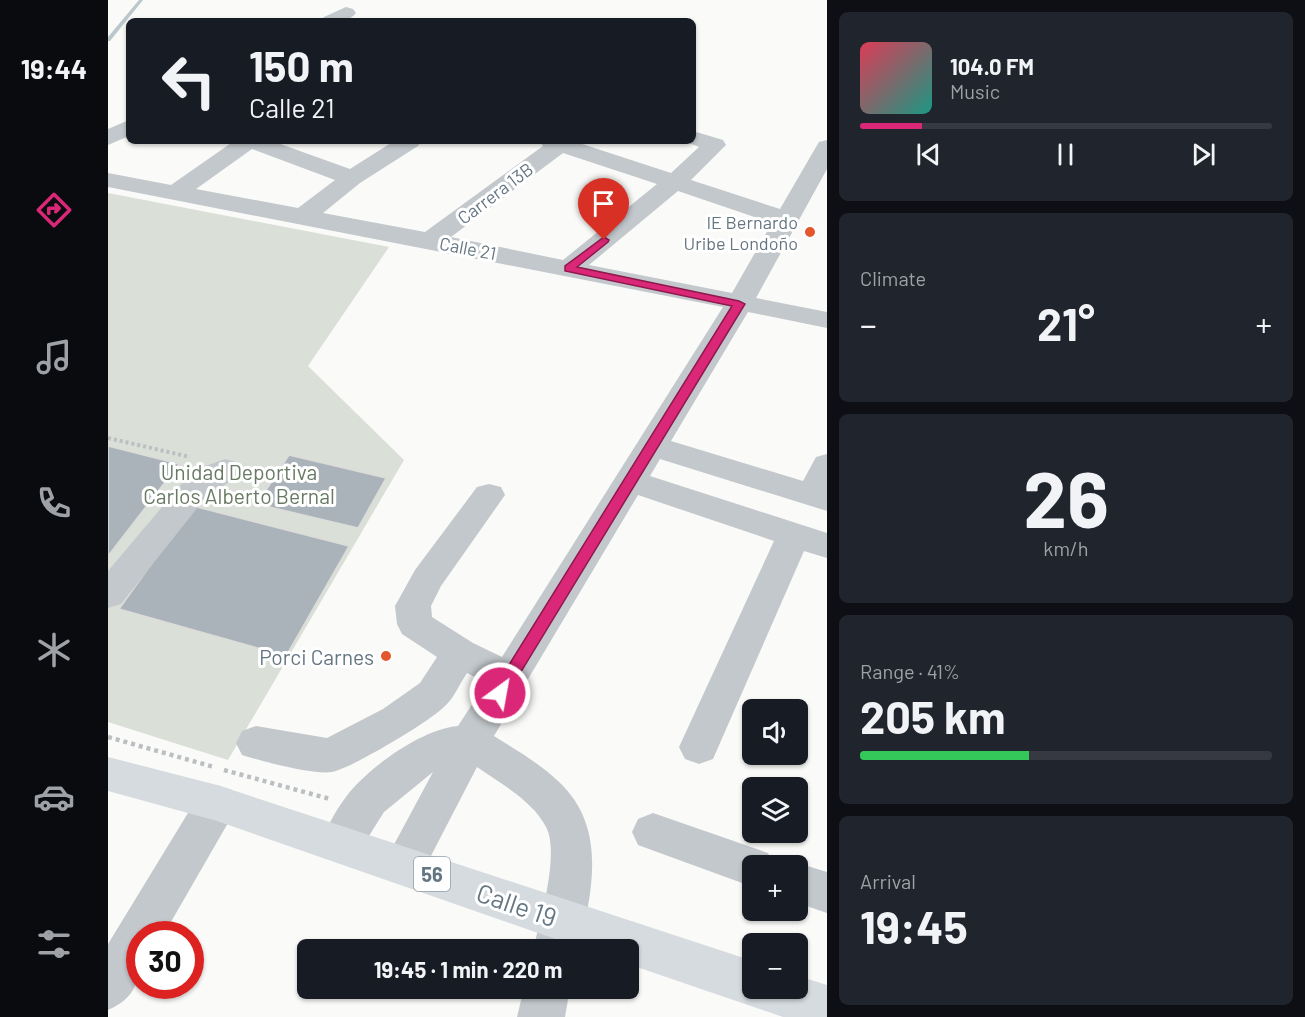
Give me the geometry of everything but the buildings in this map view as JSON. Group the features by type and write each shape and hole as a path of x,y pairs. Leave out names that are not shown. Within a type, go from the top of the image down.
{"main road":[{"name":"Calle 19","path":"108,774 217,803 404,865 560,934 742,981"},
{"path":"797,999 826,1009"}],"street":[{"path":"569,268 674,183 704,141 733,127"},
{"path":"108,138 126,129"},
{"path":"175,193 246,144"},
{"path":"258,144 352,178"},
{"path":"301,218 352,178 405,144"},
{"name":"Carrera 13B","path":"430,241 554,144"},
{"path":"558,144 786,219"},
{"path":"404,865 470,741 739,304 826,147"},
{"name":"Calle 21","path":"108,180 569,268 826,320"},
{"path":"652,446 819,498 826,465"},
{"path":"108,595 195,489 211,476 225,471"},
{"path":"631,481 810,540 699,747"},
{"path":"489,495 427,579 413,606 415,624 460,653 509,677"},
{"path":"256,743 319,755 332,755 397,720 434,694 460,653"},
{"path":"340,844 369,799 412,763 451,743 470,741 539,790 564,818 571,846 572,870 560,934"},
{"path":"108,987 217,803"},
{"path":"653,832 742,863"},
{"path":"808,887 826,893"},
{"path":"541,1017 545,999"}],"path":[{"path":"108,438 194,458 186,467"},
{"path":"108,737 363,808"}],"green space":[{"name":"Unidad Deportiva Carlos Alberto Bernal","path":"108,193 389,247 308,366 404,460 228,760 108,722"}],"waterway":[{"path":"126,18 141,0"},
{"path":"108,40 126,18"}],"place":[{"name":"IE Bernardo Uribe Londoño","path":"810,232"},
{"name":"Porci Carnes","path":"386,656"}],"route":[{"path":"500,693 739,304 569,268 604,240"}]}
